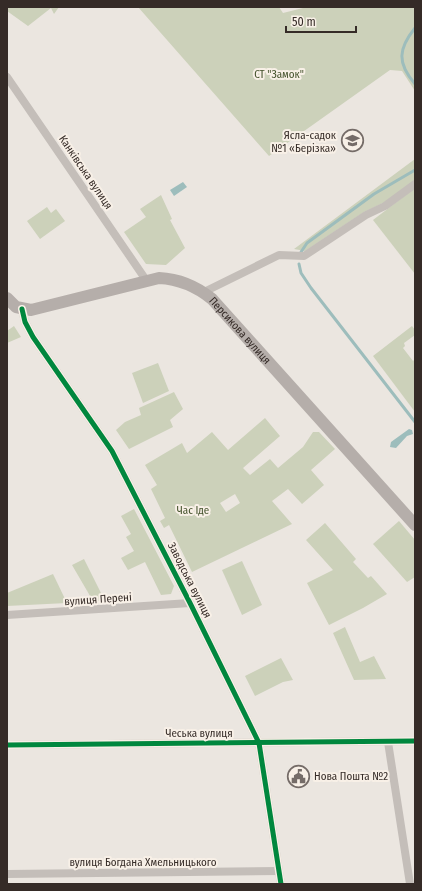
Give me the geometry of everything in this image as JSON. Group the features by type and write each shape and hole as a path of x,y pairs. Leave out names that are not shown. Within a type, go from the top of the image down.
{"main road":[{"name":"Персикова вулиця","path":"22,310 38,309 146,280 159,278 177,280 204,292 212,299 415,525"},
{"path":"7,298 16,307 22,310"}],"street":[{"name":"Канківська вулиця","path":"7,77 146,280"},
{"path":"204,292 279,255 304,256 366,215 385,206 415,184"},
{"name":"Заводська вулиця","path":"22,310 25,322 33,336 112,451 190,603 259,743 281,884"},
{"name":"вулиця Перені","path":"7,615 190,603"},
{"name":"Чеська вулиця","path":"7,745 415,741"},
{"path":"388,742 410,884"},
{"name":"вулиця Богдана Хмельницького","path":"7,874 279,872"}],"green space":[{"path":"7,7 59,7 54,14 51,8 28,26 7,11"},
{"name":"СТ \"Замок\"","path":"138,7 279,7 283,13 307,7 415,7 415,91 402,71 390,70 269,156"},
{"path":"415,159 415,181 385,202 364,212 305,251 294,249"},
{"path":"415,188 415,274 373,220"},
{"path":"161,195 172,219 170,220 185,248 166,265 146,264 124,232 146,217 140,209"},
{"path":"47,207 51,213 56,209 65,221 40,239 27,221"},
{"path":"14,326 21,337 7,343 7,331"},
{"path":"412,326 415,330 415,335 404,343 405,346 403,348 413,361 415,359 415,412 373,356"},
{"path":"158,363 169,391 143,403 132,373"},
{"path":"174,392 183,409 170,420 173,427 129,449 116,430 125,422 141,415 139,408"},
{"name":"Час Іде","path":"265,418 280,436 243,468 250,475 270,459 278,468 303,447 313,432 319,432 335,449 311,470 324,485 302,504 288,489 272,501 292,524 192,572 169,525 164,528 160,521 165,518 151,489 157,485 145,465 182,443 187,453 212,432 228,450","holes":["235,494 240,503 226,512 220,503"]},
{"path":"134,509 174,586 171,594 161,595 145,562 128,570 121,558 134,551 126,537 131,534 121,516"},
{"path":"399,521 415,540 415,577 407,582 373,544"},
{"path":"325,523 356,559 353,562 368,578 371,576 387,594 329,625 307,583 333,570 306,540"},
{"path":"84,559 105,601 93,601 72,565"},
{"path":"242,561 262,605 242,615 222,570"},
{"path":"53,574 67,603 7,606 7,593"},
{"path":"345,627 360,662 374,656 386,679 354,680 333,633"},
{"path":"281,658 293,680 283,682 255,696 245,676"}],"water":[{"path":"183,182 187,187 174,196 170,190"},
{"path":"409,429 412,430 413,434 407,436 396,448 390,447 391,442"}],"waterway":[{"path":"415,28 405,43 402,56 405,69 415,84"},
{"path":"301,252 307,243 374,194 415,170"},
{"path":"299,264 301,273 311,288 415,422"}],"cycle path":[{"path":"22,309 25,322 33,337 112,451 190,603 259,743 281,884"},
{"path":"7,745 415,741"}],"place":[{"name":"Ясла-садок №1 «Берізка»","path":"352,141"},
{"name":"Нова Пошта №2","path":"299,776"}]}
